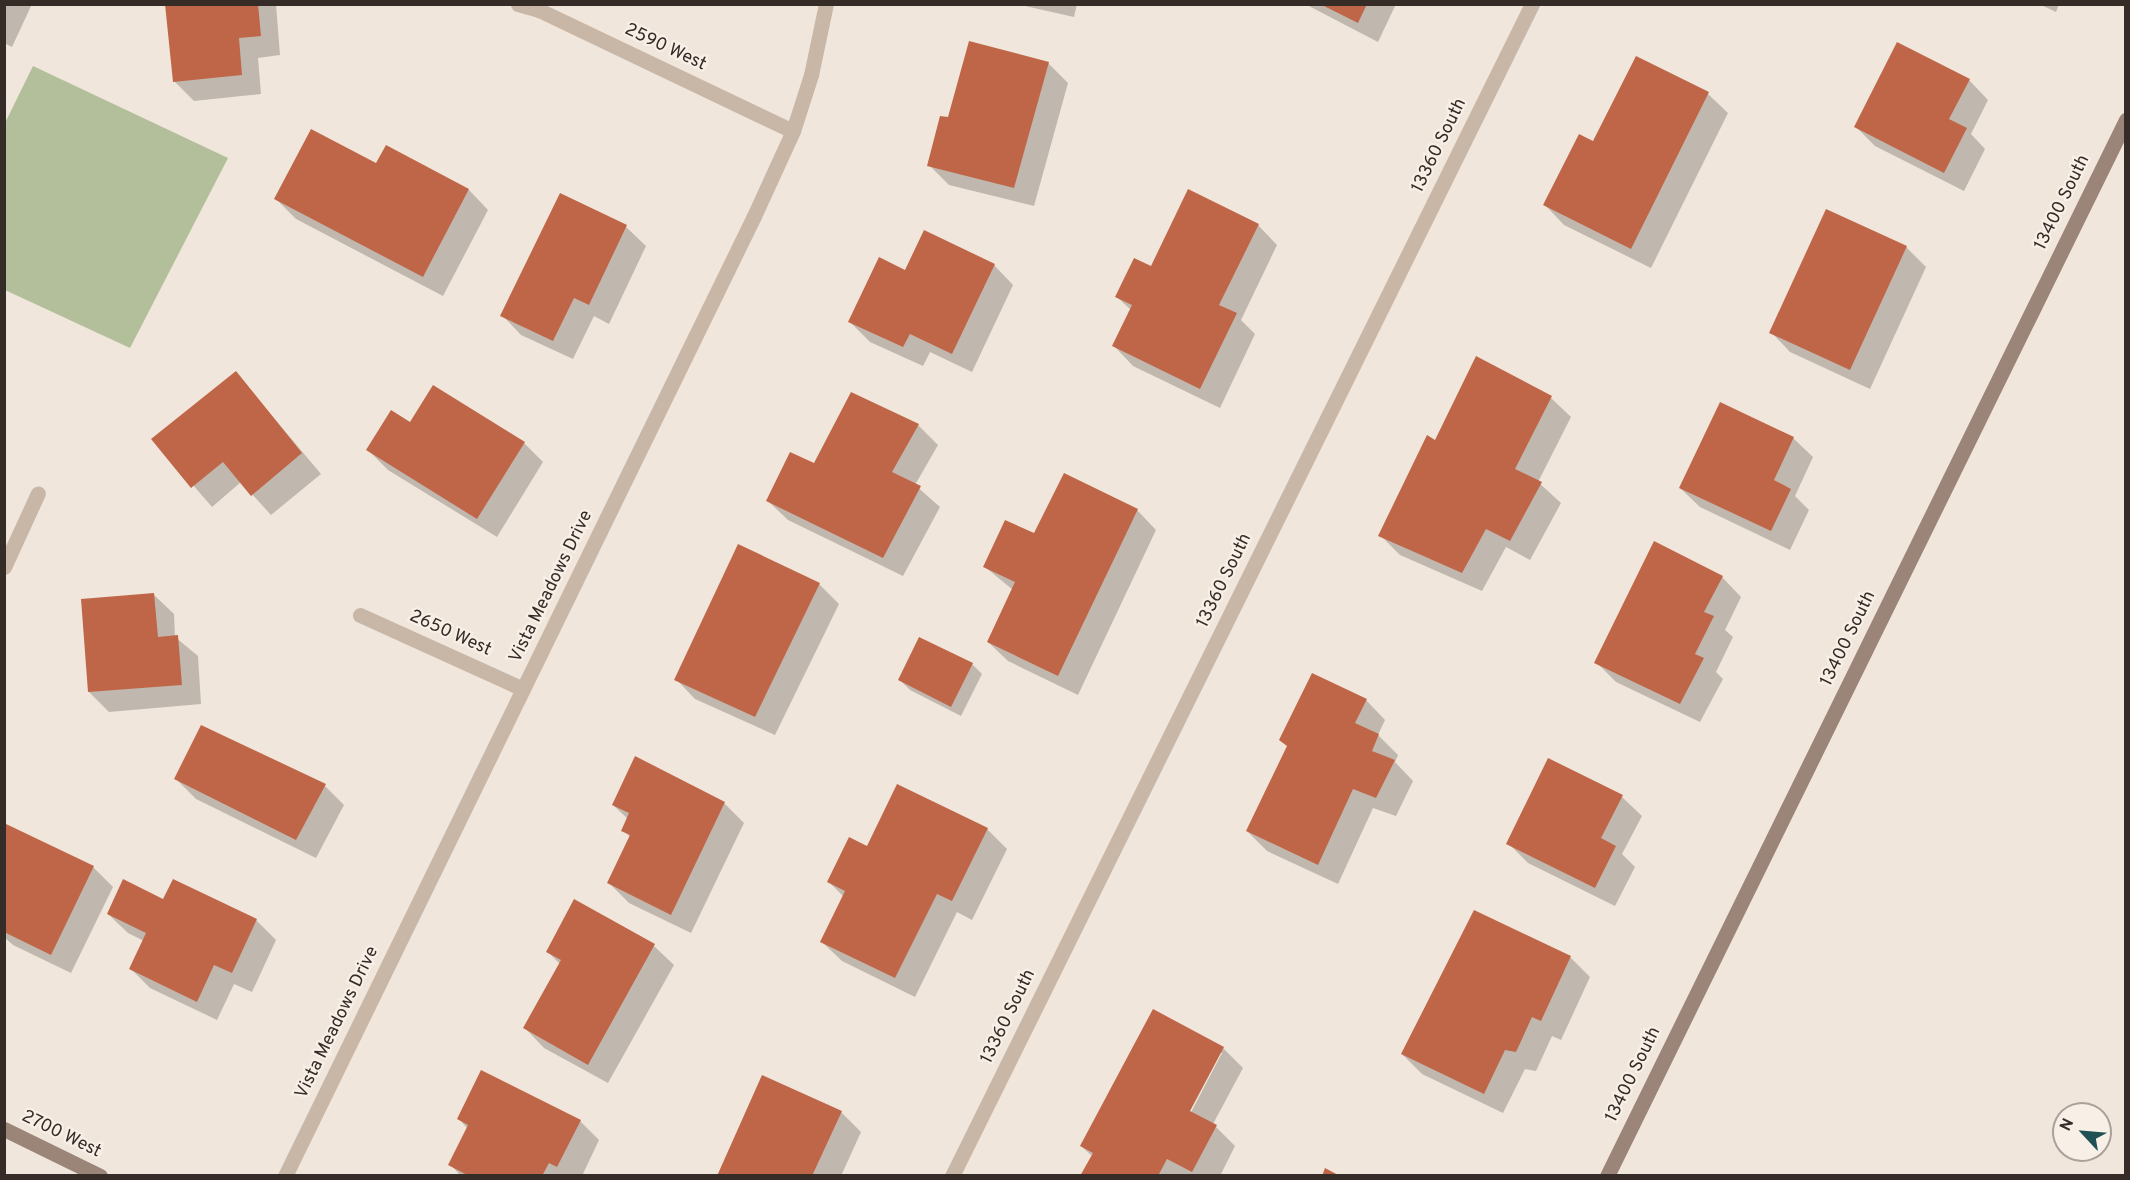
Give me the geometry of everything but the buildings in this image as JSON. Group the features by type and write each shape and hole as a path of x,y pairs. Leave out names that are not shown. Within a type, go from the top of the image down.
{"street":[{"name":"2590 West","path":"518,4 539,10 793,131"},
{"name":"Vista Meadows Drive","path":"285,1176 793,131 811,75 826,4"},
{"name":"13360 South","path":"952,1176 1532,4"},
{"name":"13400 South","path":"1607,1176 2126,120"},
{"path":"4,567 39,493"},
{"name":"2650 West","path":"360,615 523,689"},
{"name":"2700 West","path":"4,1129 100,1176"}],"green space":[{"path":"33,66 228,158 130,348 5,290 5,123"}]}
